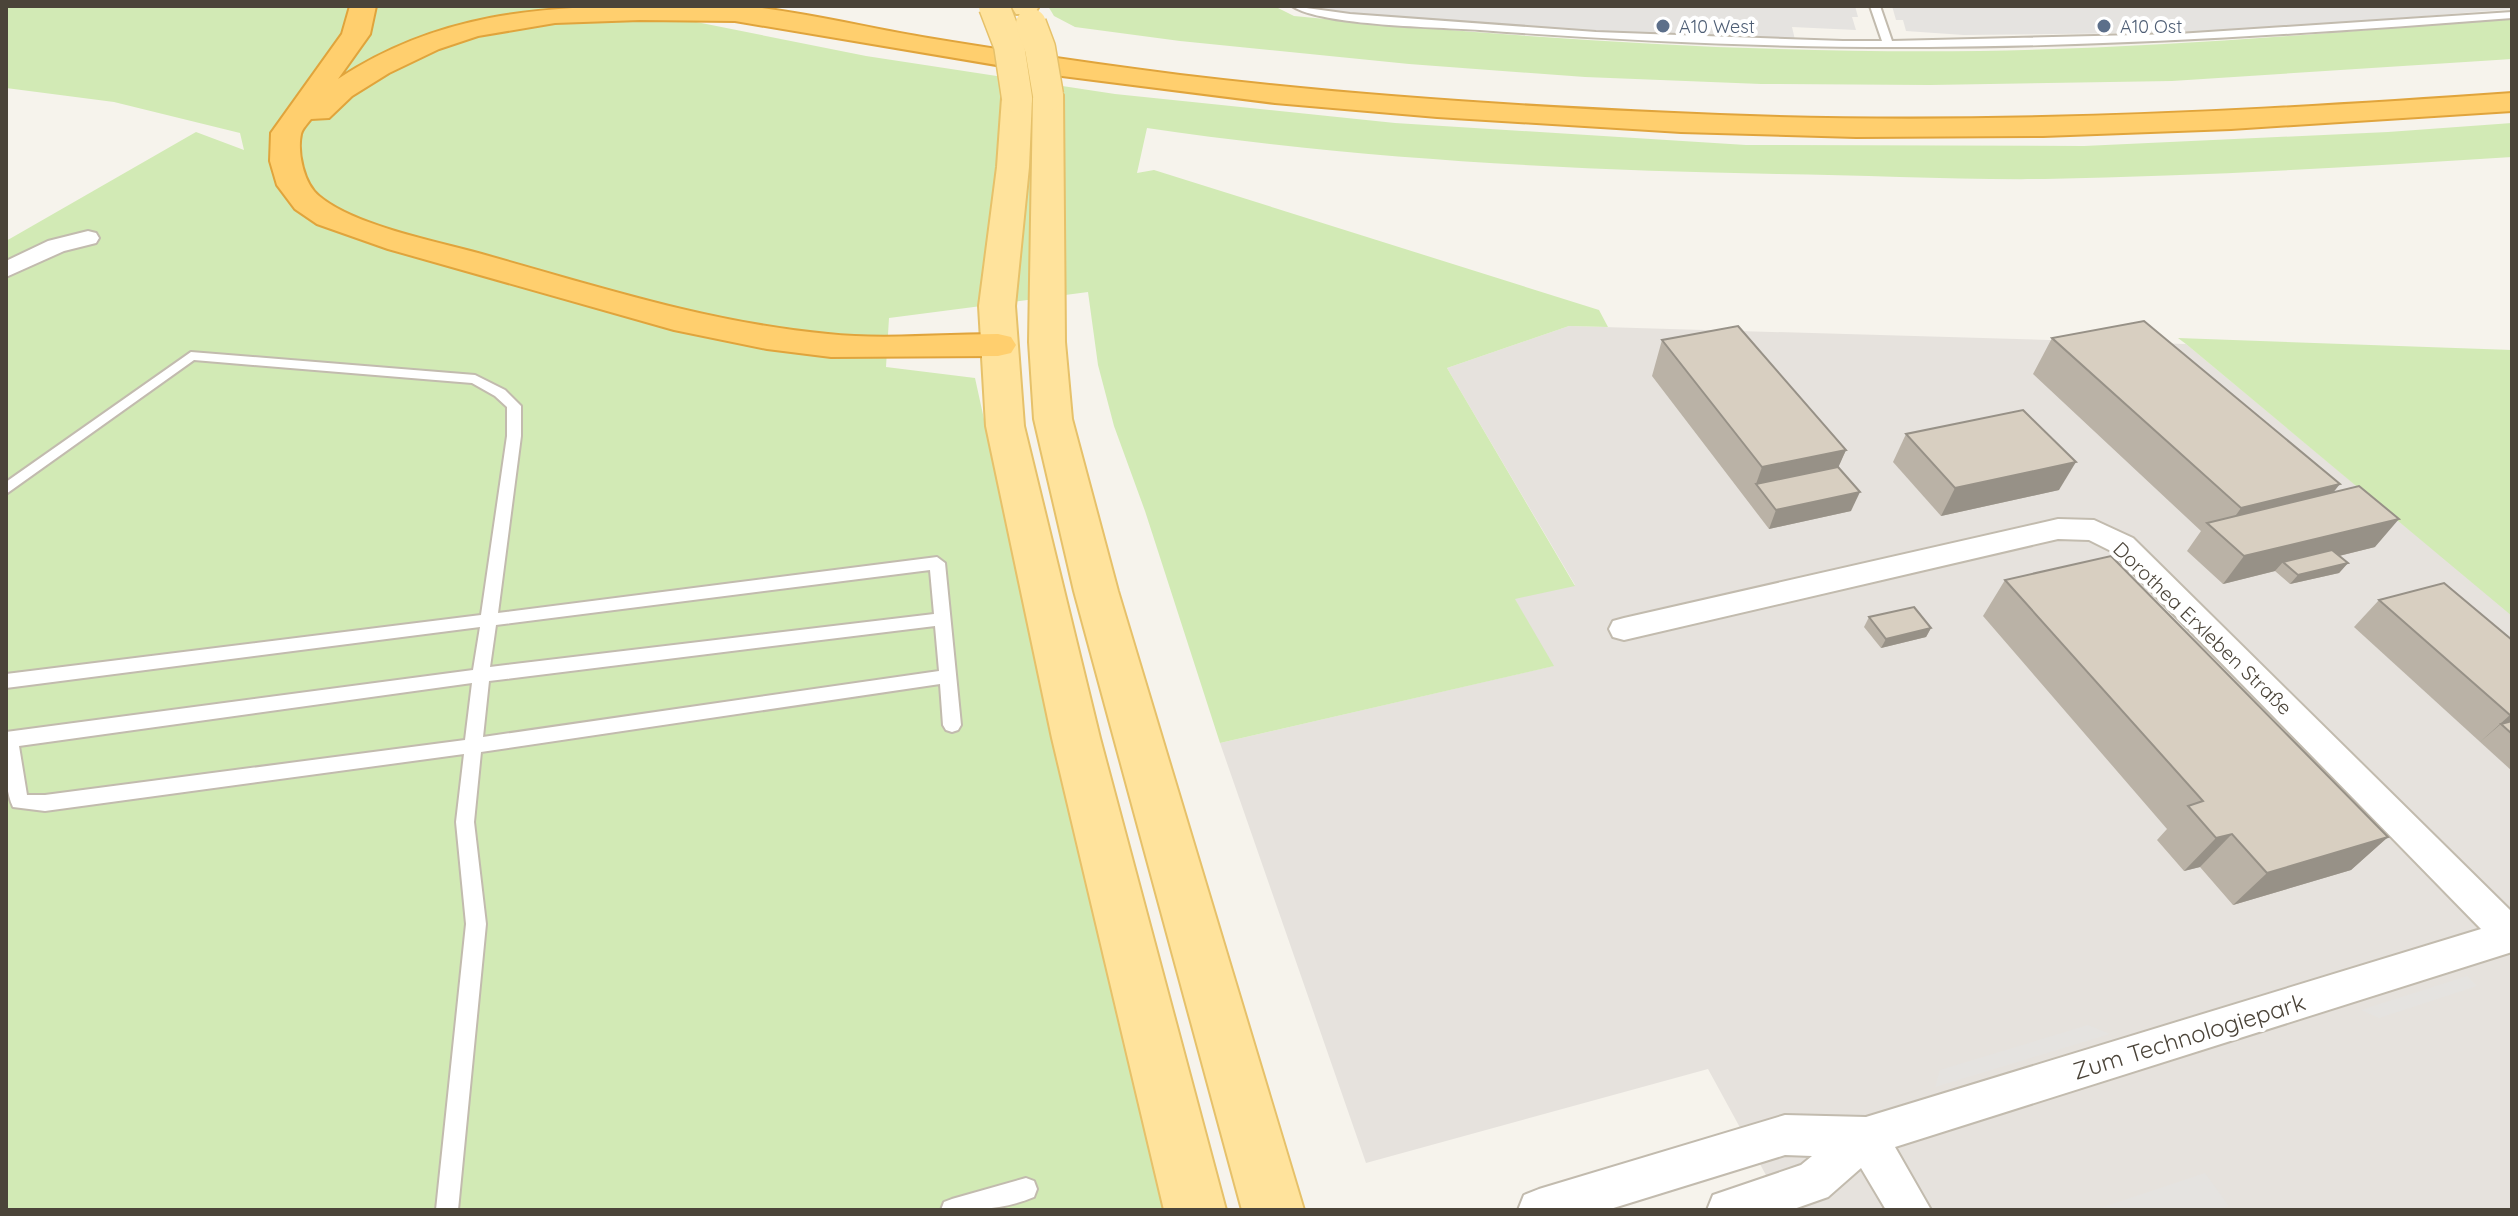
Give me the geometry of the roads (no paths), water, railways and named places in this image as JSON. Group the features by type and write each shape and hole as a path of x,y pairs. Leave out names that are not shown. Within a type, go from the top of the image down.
{"highway":[{"path":"363,6 356,34 286,133 286,161 293,185 306,202 329,217 360,230 687,322 767,338 831,346 998,345"},
{"path":"698,6 895,42 1114,75 1305,96 1568,117 1765,126 2128,126 2512,102"},
{"path":"837,6 1066,40"},
{"path":"286,161 304,130 325,104 361,76 407,52 459,33 509,21 605,10 743,14"},
{"path":"1461,82 1586,92 1931,102 2099,100 2294,92 2512,76"}],"main road":[{"path":"994,6 1032,96 1053,419 1096,591 1273,1210"},
{"path":"1024,7 1040,48 1032,96 1013,167 997,306 1008,441 1076,738 1195,1210"},
{"path":"998,345 1047,342"}],"street":[{"path":"6,270 56,246 88,238"},
{"name":"Dorothea Erxleben Straße","path":"1624,629 2058,529 2094,530 2123,545 2512,936"},
{"name":"Zum Technologiepark","path":"1539,1210 1785,1135 1866,1137 2512,936"},
{"path":"1866,1137 1910,1210"},
{"name":"Zum Technologiepark","path":"1728,1210 1813,1182 1866,1137"}],"lane":[{"path":"1297,6 1321,14 1350,17 1567,33 1796,44 2246,36 2512,15"},
{"path":"1875,6 1888,44"},
{"path":"2505,6 2512,8"},
{"path":"6,489 191,356 475,379 500,393 514,406 514,436 481,675 465,822 476,924 447,1210"},
{"path":"6,681 937,563 952,725"},
{"path":"944,619 481,675 8,740 19,802 45,803 472,746 948,676"},
{"path":"952,1210 1026,1189"}],"place":[{"name":"A10 West","path":"1663,26"},
{"name":"A10 Ost","path":"2104,26"}]}
